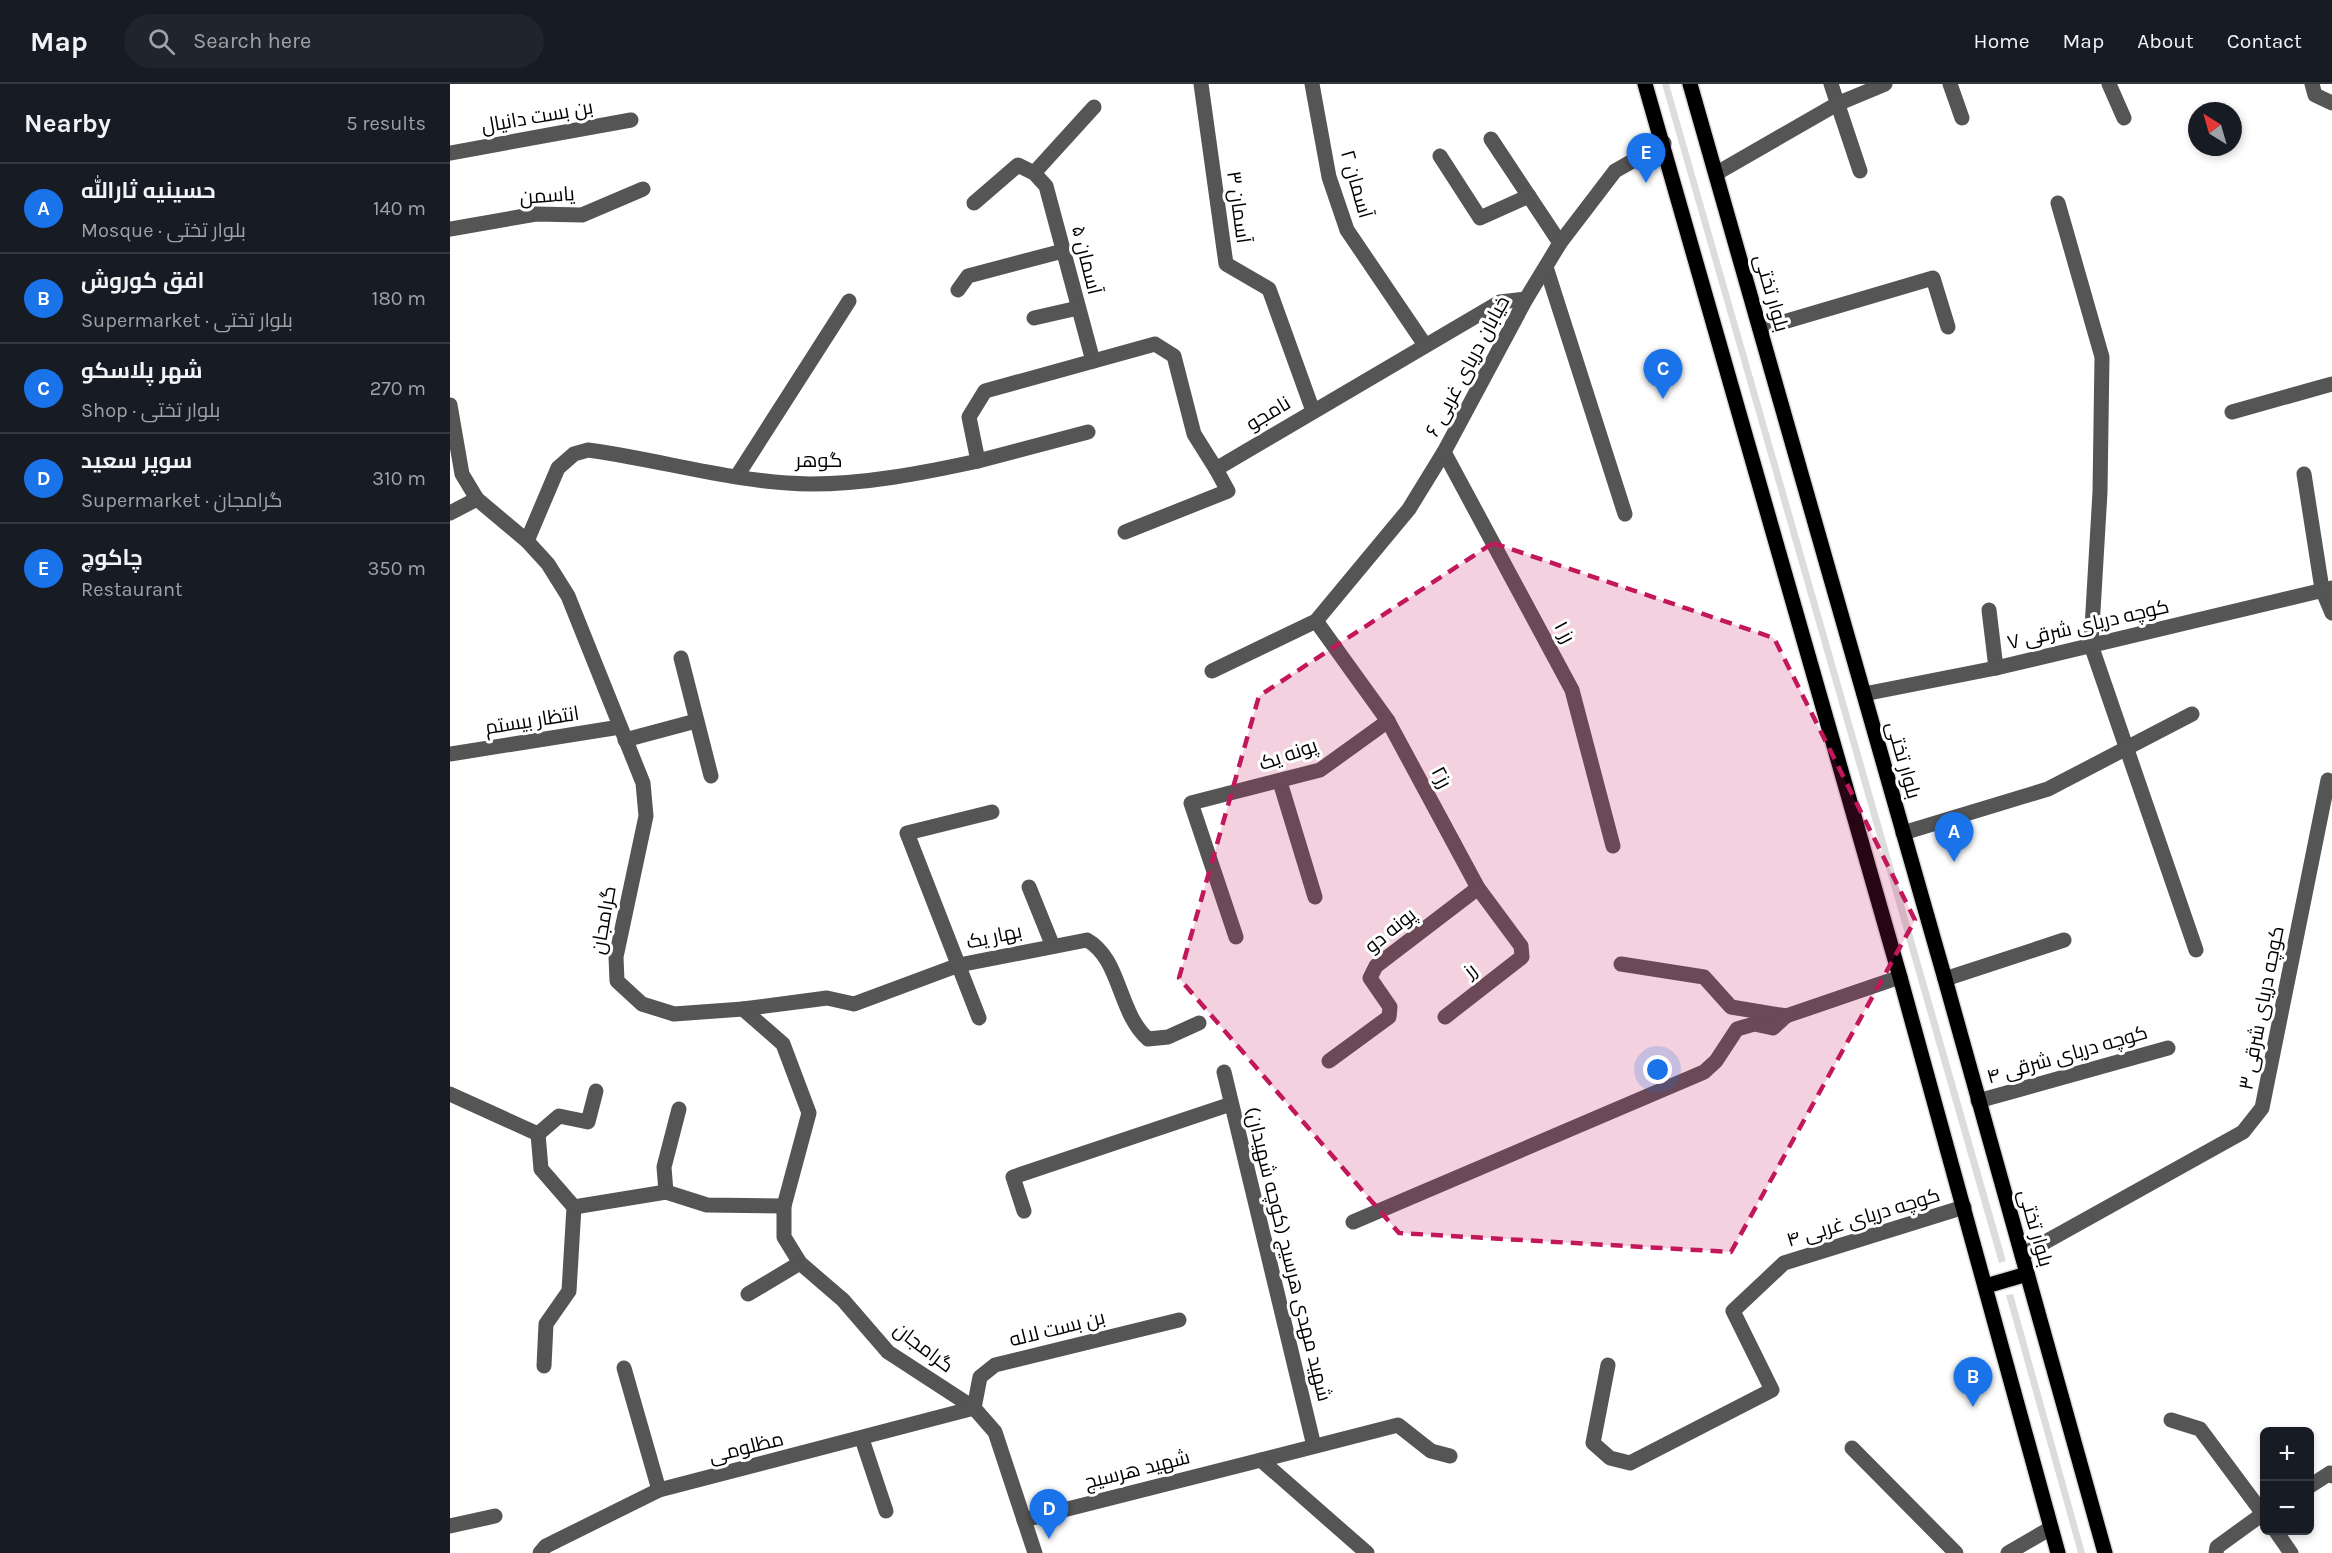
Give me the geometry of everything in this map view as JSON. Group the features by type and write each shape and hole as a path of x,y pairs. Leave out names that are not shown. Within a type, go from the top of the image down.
{"main road":[{"path":"1645,84 1664,143 1900,977 2058,1553"},
{"name":"بلوار تختی","path":"1690,84 1945,979 2104,1553"},
{"path":"1986,1286 2027,1274"}],"street":[{"name":"آسمان ۳","path":"1201,84 1226,264 1269,289 1313,411"},
{"name":"آسمان ۲","path":"1312,84 1329,177 1347,230 1425,345"},
{"path":"1831,84 1860,171"},
{"path":"1717,173 1837,104 1885,84"},
{"path":"1950,84 1962,118"},
{"path":"2109,84 2124,118"},
{"path":"2312,84 2315,95 2332,103"},
{"path":"974,202 1018,165 1034,173 1094,107"},
{"name":"بن بست دانیال","path":"450,153 631,120"},
{"path":"1491,139 1560,243"},
{"name":"خیابان دریای غربی ۶","path":"1316,621 1408,509 1444,452 1526,299 1560,243 1615,171 1664,143"},
{"path":"1440,156 1480,218 1529,196"},
{"name":"آسمان ۵","path":"1034,173 1046,186 1093,361"},
{"name":"یاسمن","path":"450,230 536,214 582,215 643,189"},
{"path":"2058,203 2102,357 2100,492 2091,645 2196,950"},
{"path":"958,290 968,276 1063,250"},
{"path":"1546,267 1625,514"},
{"path":"1760,329 1933,278 1948,327"},
{"name":"نامجو","path":"1216,469 1500,302 1526,299"},
{"path":"737,476 849,301"},
{"path":"1034,318 1078,308"},
{"path":"978,461 969,417 985,391 1155,344 1174,356 1194,434 1228,491 1125,532"},
{"path":"2232,412 2332,384"},
{"name":"گرامجان","path":"450,405 462,474 477,499 527,541 548,564 568,596 643,783 645,816 616,957 617,981 642,1004 674,1014 743,1009 783,1044 809,1113 784,1206 784,1237 800,1263 843,1300 888,1352 974,1408 995,1432 1035,1553"},
{"name":"گوهر","path":"527,541 558,468 574,453 588,450 737,476 808,484 837,483 912,475 978,461 1088,432"},
{"name":"رز ۱","path":"1444,452 1572,690 1613,846"},
{"path":"2304,474 2332,613"},
{"path":"450,513 477,499"},
{"name":"کوچه دریای شرقی ۷","path":"1864,694 1996,668 2327,589"},
{"path":"1989,610 1996,668"},
{"path":"1212,671 1316,621"},
{"name":"رز۲","path":"1316,621 1388,722 1478,888 1521,946 1521,957"},
{"path":"681,658 711,776"},
{"path":"1903,833 2048,789 2192,714"},
{"name":"انتظار بیستم","path":"450,754 622,734 696,721"},
{"name":"پونه یک","path":"1236,937 1191,803 1320,770 1388,722"},
{"name":"کوچه دریای شرقی ۳","path":"2022,1255 2243,1132 2262,1108 2328,780"},
{"path":"1280,782 1315,897"},
{"path":"979,1018 907,833 992,812"},
{"path":"1029,887 1052,944"},
{"name":"پونه دو","path":"1329,1061 1389,1017 1390,1007 1370,978 1376,966 1478,888"},
{"name":"بهار یک","path":"743,1009 827,998 854,1004 959,964 1052,944 1087,940 1101,948 1136,1028 1148,1039 1168,1038 1199,1023"},
{"path":"1945,979 2064,940"},
{"name":"رز","path":"1445,1017 1521,957"},
{"path":"1621,964 1704,977 1731,1008 1786,1016"},
{"path":"1353,1222 1704,1072 1716,1061 1737,1029 1754,1024 1773,1028 1786,1016 1900,977"},
{"name":"کوچه دریای شرقی ۴","path":"1978,1101 2168,1048"},
{"name":"شهید مهدی هرسیج (کوچه شهیدان)","path":"1224,1072 1314,1446"},
{"path":"538,1134 559,1116 588,1122 596,1091"},
{"path":"450,1094 538,1134"},
{"path":"1024,1211 1013,1177 1231,1104"},
{"path":"666,1192 664,1167 679,1109"},
{"path":"538,1134 541,1169 574,1207 569,1291 546,1324 544,1366"},
{"path":"574,1207 666,1192 707,1204 784,1206"},
{"name":"کوچه دریای غربی ۴","path":"1608,1365 1593,1443 1610,1458 1630,1463 1772,1390 1733,1311 1784,1263 1964,1207"},
{"path":"748,1294 800,1263"},
{"name":"بن بست لاله","path":"974,1408 980,1377 995,1365 1179,1320"},
{"path":"624,1368 659,1490"},
{"name":"مظلومی","path":"540,1553 546,1546 659,1490 974,1408"},
{"path":"2171,1420 2200,1429 2260,1509"},
{"name":"شهید هرسیج","path":"1024,1520 1398,1425 1431,1451 1450,1456"},
{"path":"862,1439 885,1510"},
{"path":"1852,1448 1956,1553"},
{"path":"1262,1460 1366,1553"},
{"path":"2314,1483 2330,1473 2332,1476"},
{"path":"450,1526 495,1516"},
{"path":"2217,1553 2217,1547 2260,1517"},
{"path":"2008,1553 2051,1528"},
{"path":"2278,1535 2291,1553"}],"highlighted area":[{"path":"1493,543 1774,638 1915,920 1731,1252 1399,1233 1179,978 1259,696"}],"shaded area":[{"path":"1662,84 1669,84 2006,1261 1999,1263"},
{"path":"2013,1294 2085,1553 2078,1553 2006,1295"}],"place":[{"name":"چاکوچ","path":"1646,183"},
{"name":"شهر پلاسکو","path":"1663,399"},
{"name":"حسینیه ثارالله","path":"1954,862"},
{"name":"افق کوروش","path":"1973,1407"},
{"name":"سوپر سعید","path":"1049,1539"}]}
